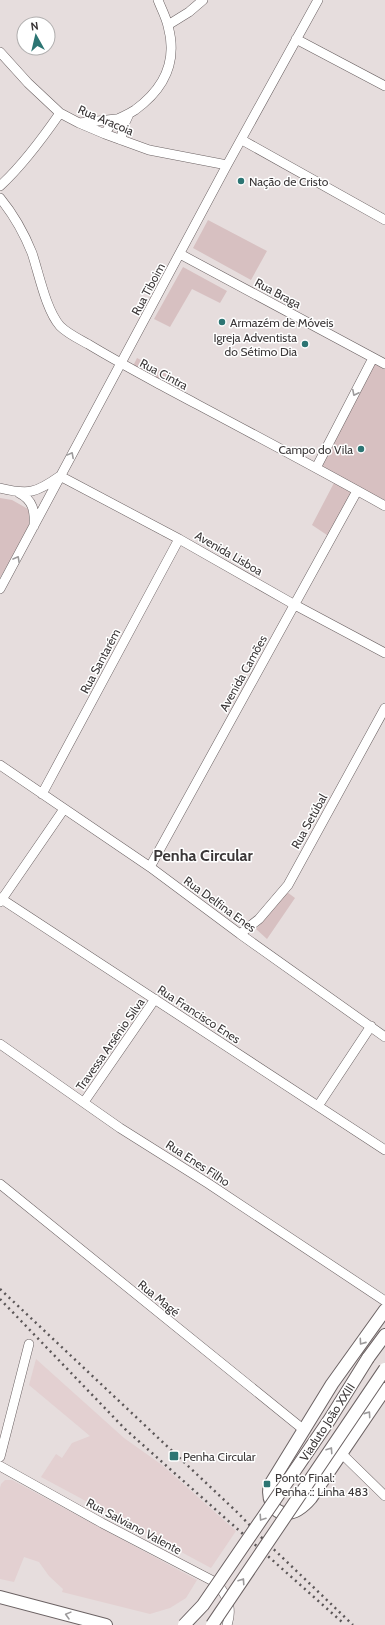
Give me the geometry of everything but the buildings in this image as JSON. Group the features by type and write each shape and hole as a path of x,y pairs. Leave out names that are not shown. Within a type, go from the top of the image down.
{"main road":[{"path":"385,1310 332,1384 270,1485 268,1491 270,1502 279,1512 287,1513 303,1506 385,1389"},
{"name":"Viaduto João XXIII","path":"184,1625 202,1605 330,1419 368,1358 385,1335"},
{"path":"212,1625 385,1368"},
{"path":"0,1597 106,1625"}],"street":[{"path":"79,123 116,119 129,114 149,100 162,83 169,67 172,51 168,25 158,0"},
{"path":"168,25 189,12 203,0"},
{"name":"Rua Tiboim","path":"0,589 227,165 318,0"},
{"path":"296,39 385,86"},
{"name":"Rua Aracoia","path":"0,52 28,83 60,113 79,123 149,150 227,165"},
{"path":"0,186 13,174 60,113"},
{"path":"121,140 123,127 129,114"},
{"path":"105,134 116,119"},
{"path":"242,140 385,220"},
{"name":"Rua Cintra","path":"0,198 23,231 32,252 50,308 60,326 121,364 385,506"},
{"name":"Rua Braga","path":"180,254 385,364"},
{"path":"316,468 373,358"},
{"path":"19,493 27,493 42,488 60,476"},
{"name":"Avenida Lisboa","path":"60,476 179,539 295,605 385,653"},
{"path":"0,488 19,493 31,502 35,517 34,527"},
{"name":"Avenida Camões","path":"150,867 357,490"},
{"name":"Rua Santarém","path":"42,794 179,539"},
{"name":"Rua Setúbal","path":"240,934 259,919 288,885 385,708"},
{"name":"Rua Delfina Enes","path":"0,765 150,867 240,934 385,1037"},
{"path":"1,900 64,809"},
{"name":"Rua Francisco Enes","path":"1,900 385,1150"},
{"name":"Travessa Arsênio Silva","path":"84,1102 155,999"},
{"path":"318,1106 371,1026"},
{"name":"Rua Enes Filho","path":"0,1044 120,1128 209,1184 385,1301"},
{"name":"Rua Magé","path":"0,1184 304,1430"},
{"path":"0,1457 29,1344"},
{"path":"341,1453 385,1496"},
{"name":"Rua Salviano Valente","path":"0,1466 102,1523 215,1582 228,1598 230,1618 227,1625"}],"shaded area":[{"path":"208,220 267,251 251,280 193,248"},
{"path":"183,267 227,291 220,303 192,289 170,327 154,319"},
{"path":"137,358 186,384 181,395 132,368"},
{"path":"374,361 385,367 385,504 320,467"},
{"path":"335,481 355,492 330,537 312,525"},
{"path":"0,498 12,500 37,514 0,578"},
{"path":"287,892 295,898 267,939 256,929"},
{"path":"36,1359 124,1438 162,1465 236,1531 211,1568 41,1477 56,1454 62,1458 72,1443 90,1436 29,1385"},
{"path":"5,1480 12,1480 197,1580 186,1598 170,1608 150,1614 62,1592 63,1589 49,1576 39,1562 24,1557 14,1582 0,1579 0,1488 1,1484"}],"railway":[{"path":"0,1289 238,1513 353,1625"},
{"path":"0,1299 125,1429 342,1622"}],"place":[{"name":"Nação de Cristo","path":"241,181"},
{"name":"Armazém de Móveis","path":"222,322"},
{"name":"Igreja Adventista do Sétimo Dia","path":"305,344"},
{"name":"Campo do Vila","path":"361,449"},
{"name":"Penha Circular","path":"174,1456"},
{"name":"Ponto Final: Penha :: Linha 483","path":"267,1484"}],"district":[{"name":"Penha Circular","path":"203,855"}]}
